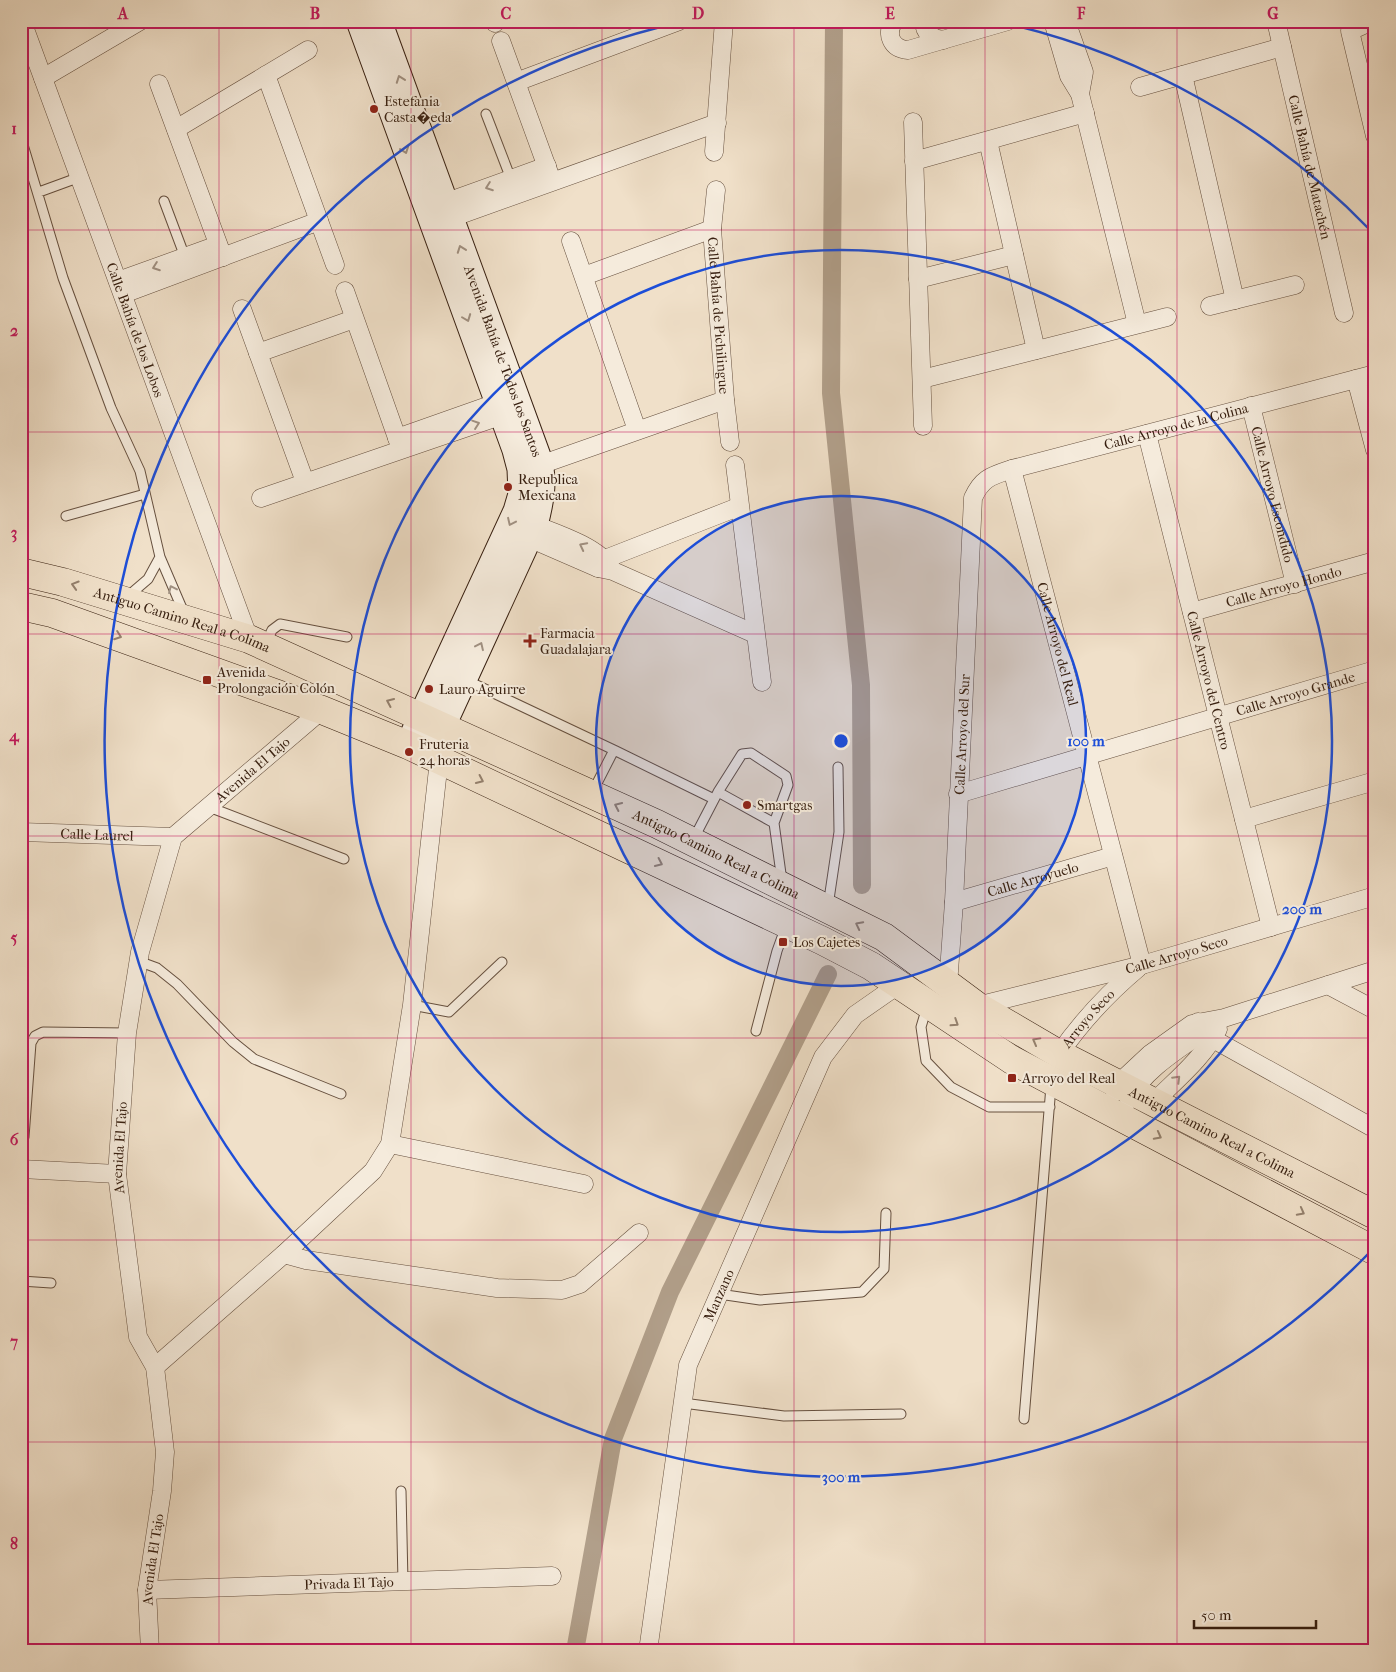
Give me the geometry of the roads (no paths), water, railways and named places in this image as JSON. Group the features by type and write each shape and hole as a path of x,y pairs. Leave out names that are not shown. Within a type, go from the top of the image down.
{"main road":[{"name":"Antiguo Camino Real a Colima","path":"21,572 63,582 257,642 592,793 884,937 977,1006 1059,1054 1375,1215"},
{"name":"Antiguo Camino Real a Colima","path":"21,606 52,613 322,710 425,753 787,924 871,966 1012,1060 1375,1251"}],"street":[{"name":"Calle Bahía de los Lobos","path":"22,21 25,43 43,78 120,288 257,642"},
{"path":"43,78 140,21"},
{"name":"Avenida Bahía de Todos los Santos","path":"359,21 540,462 541,501 532,532 464,680 432,722"},
{"name":"Avenida Bahía de Todos los Santos","path":"379,21 438,214 520,469 521,494 516,511 432,722 425,753"},
{"path":"516,82 679,21"},
{"path":"714,152 724,21"},
{"path":"894,21 890,37 899,48 908,50 1008,21"},
{"path":"924,21 926,32 943,40"},
{"path":"1053,21 1069,76 1080,94 1137,324"},
{"path":"1066,21 1084,72 1080,94"},
{"name":"Calle Bahía de Matachén","path":"1276,21 1344,313"},
{"path":"1372,21 1350,31 1375,136"},
{"path":"501,40 549,173"},
{"path":"1140,86 1282,47"},
{"path":"176,128 308,50"},
{"path":"266,75 335,265"},
{"path":"1183,75 1235,300"},
{"path":"159,84 220,251"},
{"path":"914,161 1085,113"},
{"path":"438,214 549,173 717,122"},
{"path":"913,122 923,426"},
{"path":"988,141 1036,350"},
{"path":"438,214 511,178 549,173"},
{"name":"Calle Bahía de Pichilingue","path":"716,190 712,229 730,442"},
{"path":"120,288 220,251 319,221"},
{"path":"584,276 712,229"},
{"path":"571,241 638,430"},
{"path":"120,288 185,257 220,251"},
{"path":"918,279 1014,255"},
{"path":"1210,306 1295,285"},
{"path":"345,291 399,444"},
{"path":"242,309 305,482"},
{"path":"922,379 1167,317"},
{"path":"258,353 354,319"},
{"name":"Calle Arroyo de la Colina","path":"979,484 991,476 1012,469 1375,374"},
{"path":"1356,379 1375,450"},
{"path":"540,462 584,452 587,448 725,400"},
{"name":"Calle Arroyo Escondido","path":"1251,406 1295,584"},
{"path":"261,498 399,444 501,408"},
{"name":"Calle Arroyo del Centro","path":"1147,434 1271,927"},
{"path":"735,465 738,507 762,682"},
{"name":"Calle Arroyo del Real","path":"1012,469 1142,965"},
{"name":"Calle Arroyo del Sur","path":"948,985 954,902 973,498 979,484"},
{"path":"606,566 738,507"},
{"path":"532,532 755,634"},
{"name":"Calle Arroyo Hondo","path":"1192,612 1375,561"},
{"name":"Calle Arroyo Grande","path":"958,794 1375,670"},
{"name":"Avenida El Tajo","path":"150,1651 147,1590 162,1491 165,1452 155,1367 138,1337 117,1174 127,1033 138,961 173,837 322,710"},
{"path":"155,1367 284,1254 373,1171 390,1144 412,1005 425,753"},
{"path":"1244,819 1375,781"},
{"name":"Calle Laurel","path":"21,832 173,837"},
{"name":"Calle Arroyuelo","path":"954,902 1113,856"},
{"name":"Calle Arroyo Seco","path":"977,1006 1142,965 1375,896"},
{"name":"Arroyo Seco","path":"1059,1054 1083,1021 1110,991 1142,965"},
{"path":"1114,1114 1136,1092 1206,1031 1224,1018 1375,970"},
{"name":"Manzano","path":"648,1651 688,1365 823,1057 855,1015 898,985"},
{"path":"1328,985 1375,1010"},
{"path":"1136,1092 1155,1059 1206,1031"},
{"path":"1206,1031 1375,1128"},
{"path":"390,1144 584,1184"},
{"path":"21,1169 117,1174"},
{"path":"284,1254 306,1260 496,1288 562,1290 580,1284 639,1233"},
{"name":"Privada El Tajo","path":"147,1590 552,1576"}],"lane":[{"path":"486,114 511,178"},
{"path":"21,138 64,278 111,408 140,471 160,557 187,620"},
{"path":"39,192 80,177"},
{"path":"164,201 185,257"},
{"path":"66,516 145,494"},
{"path":"123,600 148,580 160,557"},
{"path":"257,642 280,624 347,636"},
{"path":"464,680 774,823"},
{"path":"592,793 614,750"},
{"path":"692,841 716,796 742,754 751,753 786,776 788,785 774,823 782,886"},
{"path":"828,909 839,832 838,767"},
{"path":"209,806 344,859"},
{"path":"756,1030 776,951 787,924"},
{"path":"138,961 157,968 177,984 233,1042 254,1059 341,1094"},
{"path":"412,1005 449,1012 502,962"},
{"path":"928,1005 921,1027 926,1061 951,1087 988,1107 1050,1107"},
{"path":"24,1137 31,1043 34,1036 43,1032 127,1033"},
{"path":"1024,1419 1051,1081"},
{"path":"719,1294 760,1300 862,1292 884,1269 886,1213"},
{"path":"21,1281 51,1283"},
{"path":"683,1402 719,1409 784,1416 901,1414"},
{"path":"401,1492 403,1582"}],"waterway":[{"path":"834,21 831,393 861,685 862,885"},
{"path":"575,1651 613,1439 670,1292 828,974"}],"place":[{"name":"Estefania Casta�eda","path":"374,109"},
{"name":"Republica Mexicana","path":"508,487"},
{"name":"Farmacia Guadalajara","path":"530,641"},
{"name":"Avenida Prolongación Colón","path":"207,680"},
{"name":"Lauro Aguirre","path":"429,689"},
{"name":"Fruteria 24 horas","path":"409,752"},
{"name":"Smartgas","path":"747,805"},
{"name":"Los Cajetes","path":"783,942"},
{"name":"Arroyo del Real","path":"1012,1078"}]}
